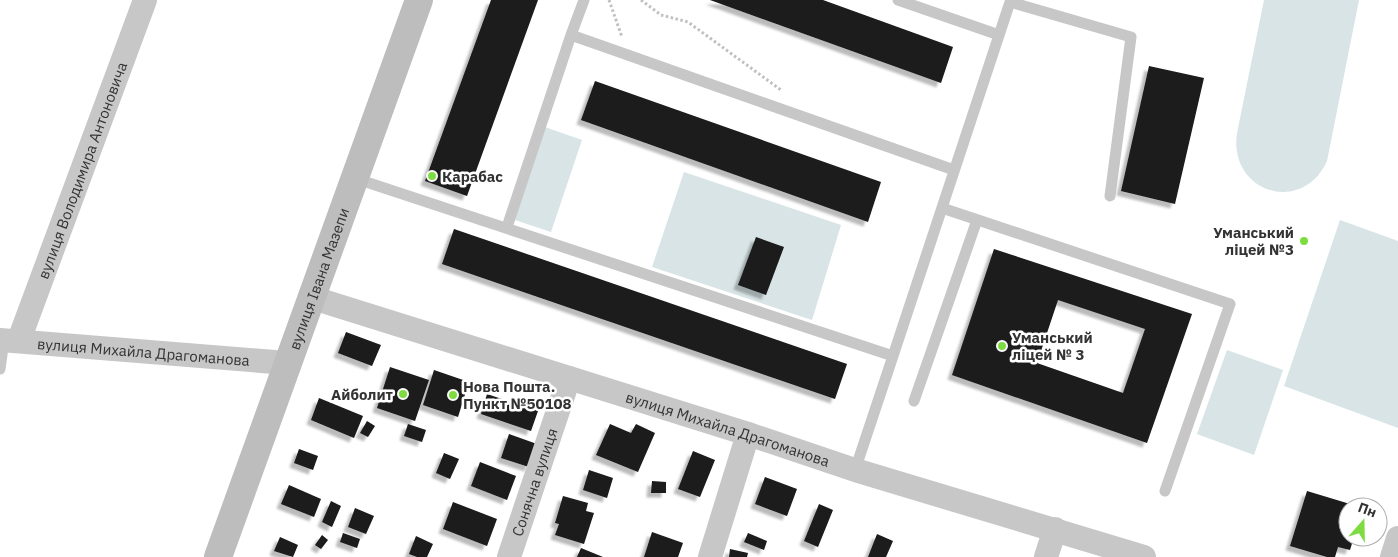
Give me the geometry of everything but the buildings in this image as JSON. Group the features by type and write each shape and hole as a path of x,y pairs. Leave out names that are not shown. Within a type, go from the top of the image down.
{"main road":[{"name":"вулиця Івана Мазепи","path":"218,557 286,363 419,0"}],"street":[{"name":"вулиця Володимира Антоновича","path":"8,340 145,0"},
{"name":"вулиця Михайла Драгоманова","path":"310,297 748,434 855,470 1144,557"},
{"name":"вулиця Михайла Драгоманова","path":"8,340 286,363"},
{"name":"Сонячна вулиця","path":"509,557 569,378"},
{"path":"710,557 748,434"},
{"path":"1046,557 1054,529"},
{"path":"1392,557 1398,538"}],"lane":[{"path":"507,227 584,0"},
{"path":"898,0 999,35"},
{"path":"855,470 1010,2 1131,37 1110,196"},
{"path":"571,35 954,170"},
{"path":"354,178 893,356"},
{"path":"942,208 1230,304 1165,491"},
{"path":"914,401 977,220"},
{"path":"0,369 8,340"}],"path":[{"path":"609,0 622,37 649,63"},
{"path":"641,0 660,15 688,22 737,60 789,95"}],"shaded area":[{"path":"1264,0 1359,0 1327,161 1316,178 1301,188 1285,192 1269,190 1255,182 1244,170 1237,153 1237,133"},
{"path":"542,126 582,140 551,232 512,219"},
{"path":"684,172 841,225 812,320 652,267"},
{"path":"1340,220 1398,241 1398,428 1284,386"},
{"path":"1227,350 1283,370 1254,455 1197,434"}],"place":[{"name":"Карабас","path":"432,176"},
{"name":"Уманський ліцей №3","path":"1304,241"},
{"name":"Уманський ліцей № 3","path":"1002,346"},
{"name":"Айболит","path":"403,394"},
{"name":"Нова Пошта. Пункт №50108","path":"453,395"}]}
